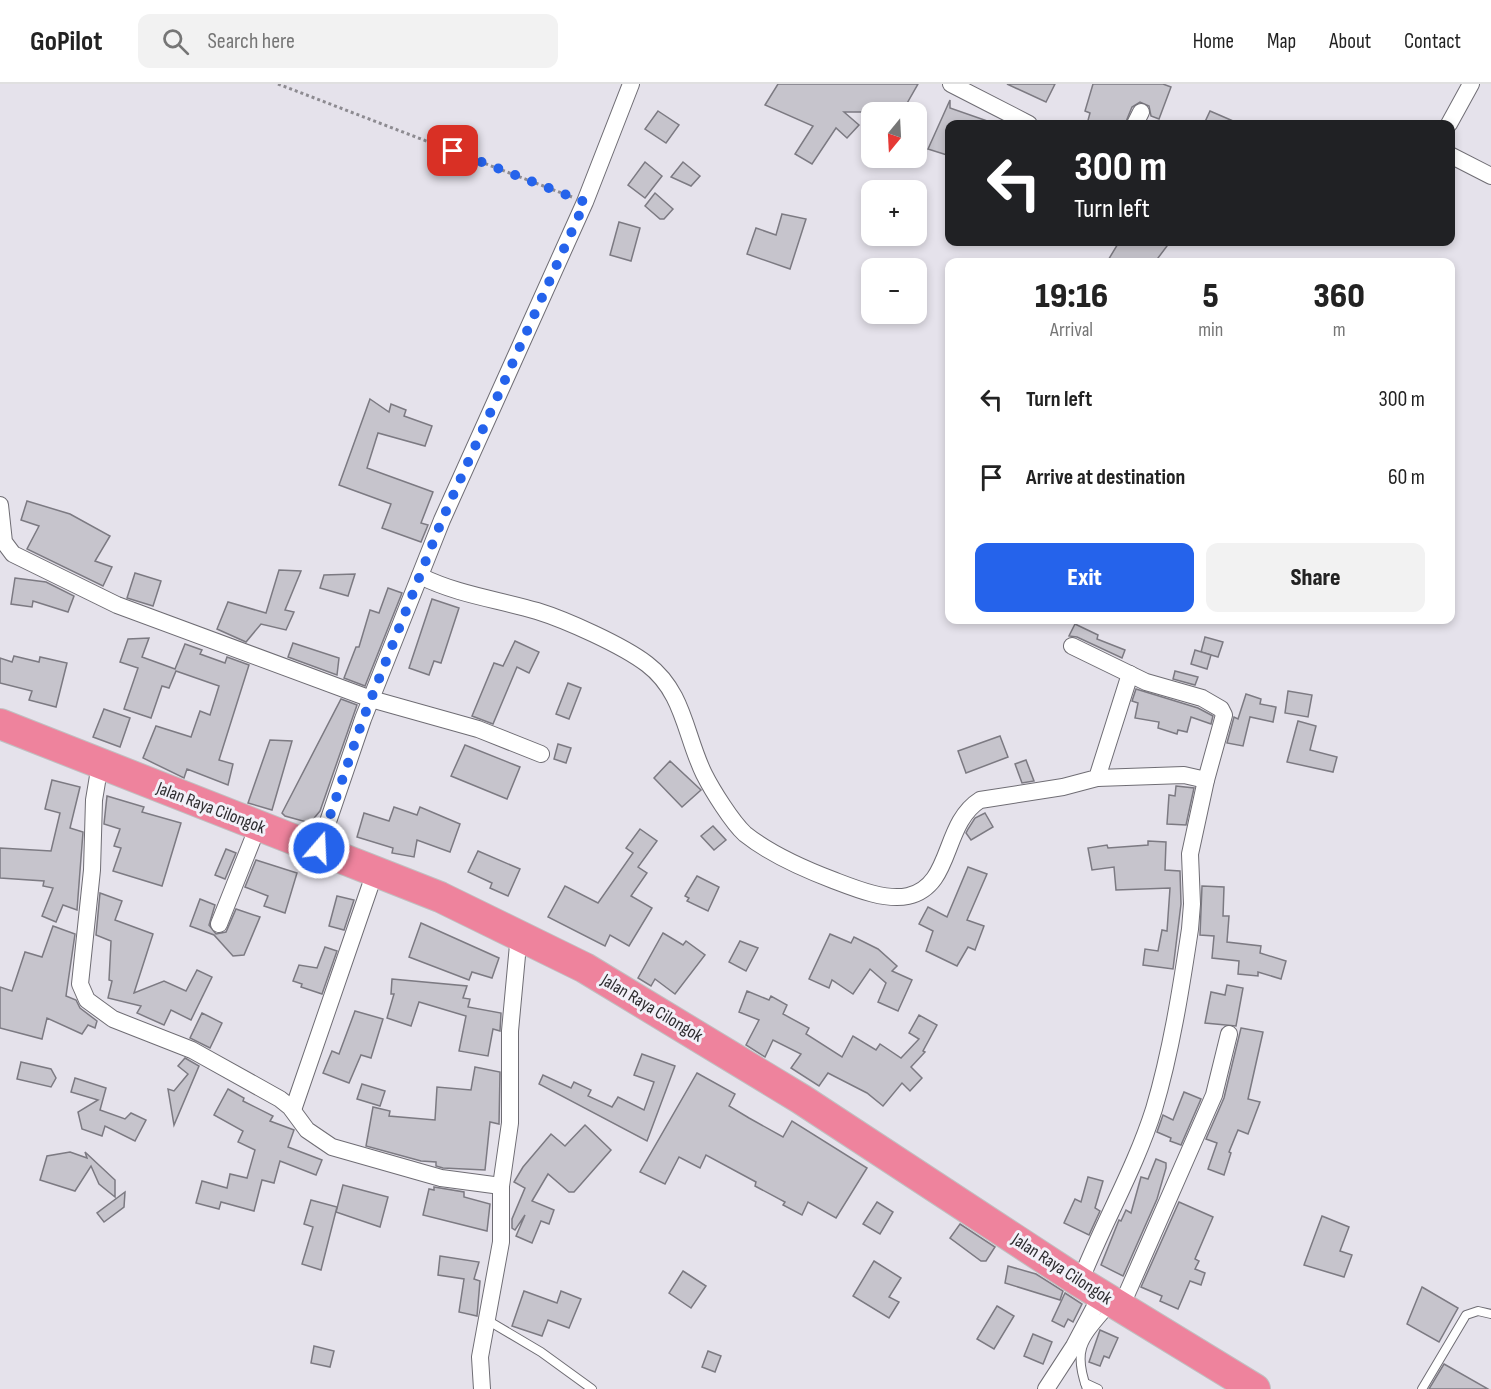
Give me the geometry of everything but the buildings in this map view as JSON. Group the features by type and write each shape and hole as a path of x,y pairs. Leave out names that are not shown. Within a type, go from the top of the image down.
{"highway":[{"name":"Jalan Raya Cilongok","path":"0,724 440,897 585,968 792,1093 1104,1297 1255,1389"}],"street":[{"path":"319,848 371,699 442,520 585,202 632,84"},
{"path":"951,84 1021,120"},
{"path":"1451,120 1471,84"},
{"path":"1455,158 1491,176"},
{"path":"0,505 4,542 14,554 117,605 371,699 478,729 541,754"},
{"path":"420,576 444,588 537,611 603,640 646,663 665,680 682,708 704,774 744,833 806,869 844,884 889,897 907,897 925,890 939,873 951,836 971,805 994,796 1063,787 1097,778 1184,775 1206,780"},
{"path":"1072,646 1130,674 1202,698 1221,709 1224,719 1206,780 1190,854 1192,904 1185,961 1154,1109 1122,1190 1100,1232 1104,1297"},
{"path":"1097,778 1130,674"},
{"path":"100,764 94,800 92,870 80,984 87,999 113,1019 192,1050 234,1071 280,1099 293,1110 308,1130 332,1146 441,1178 501,1186"},
{"path":"219,924 258,826"},
{"path":"293,1110 375,872"},
{"path":"482,1389 480,1357 501,1242 501,1186 510,1123 510,1031 519,934"},
{"path":"1046,1389 1104,1297 1214,1095 1229,1034"}],"lane":[{"path":"1098,1389 1086,1386 1079,1369 1082,1347 1104,1297"},
{"path":"1422,1389 1466,1316 1478,1311 1491,1314"},
{"path":"487,1320 541,1352 592,1389"}],"path":[{"path":"278,84 585,202"}],"route":[{"path":"319,848 363,719 442,520 585,202 453,151"}]}
